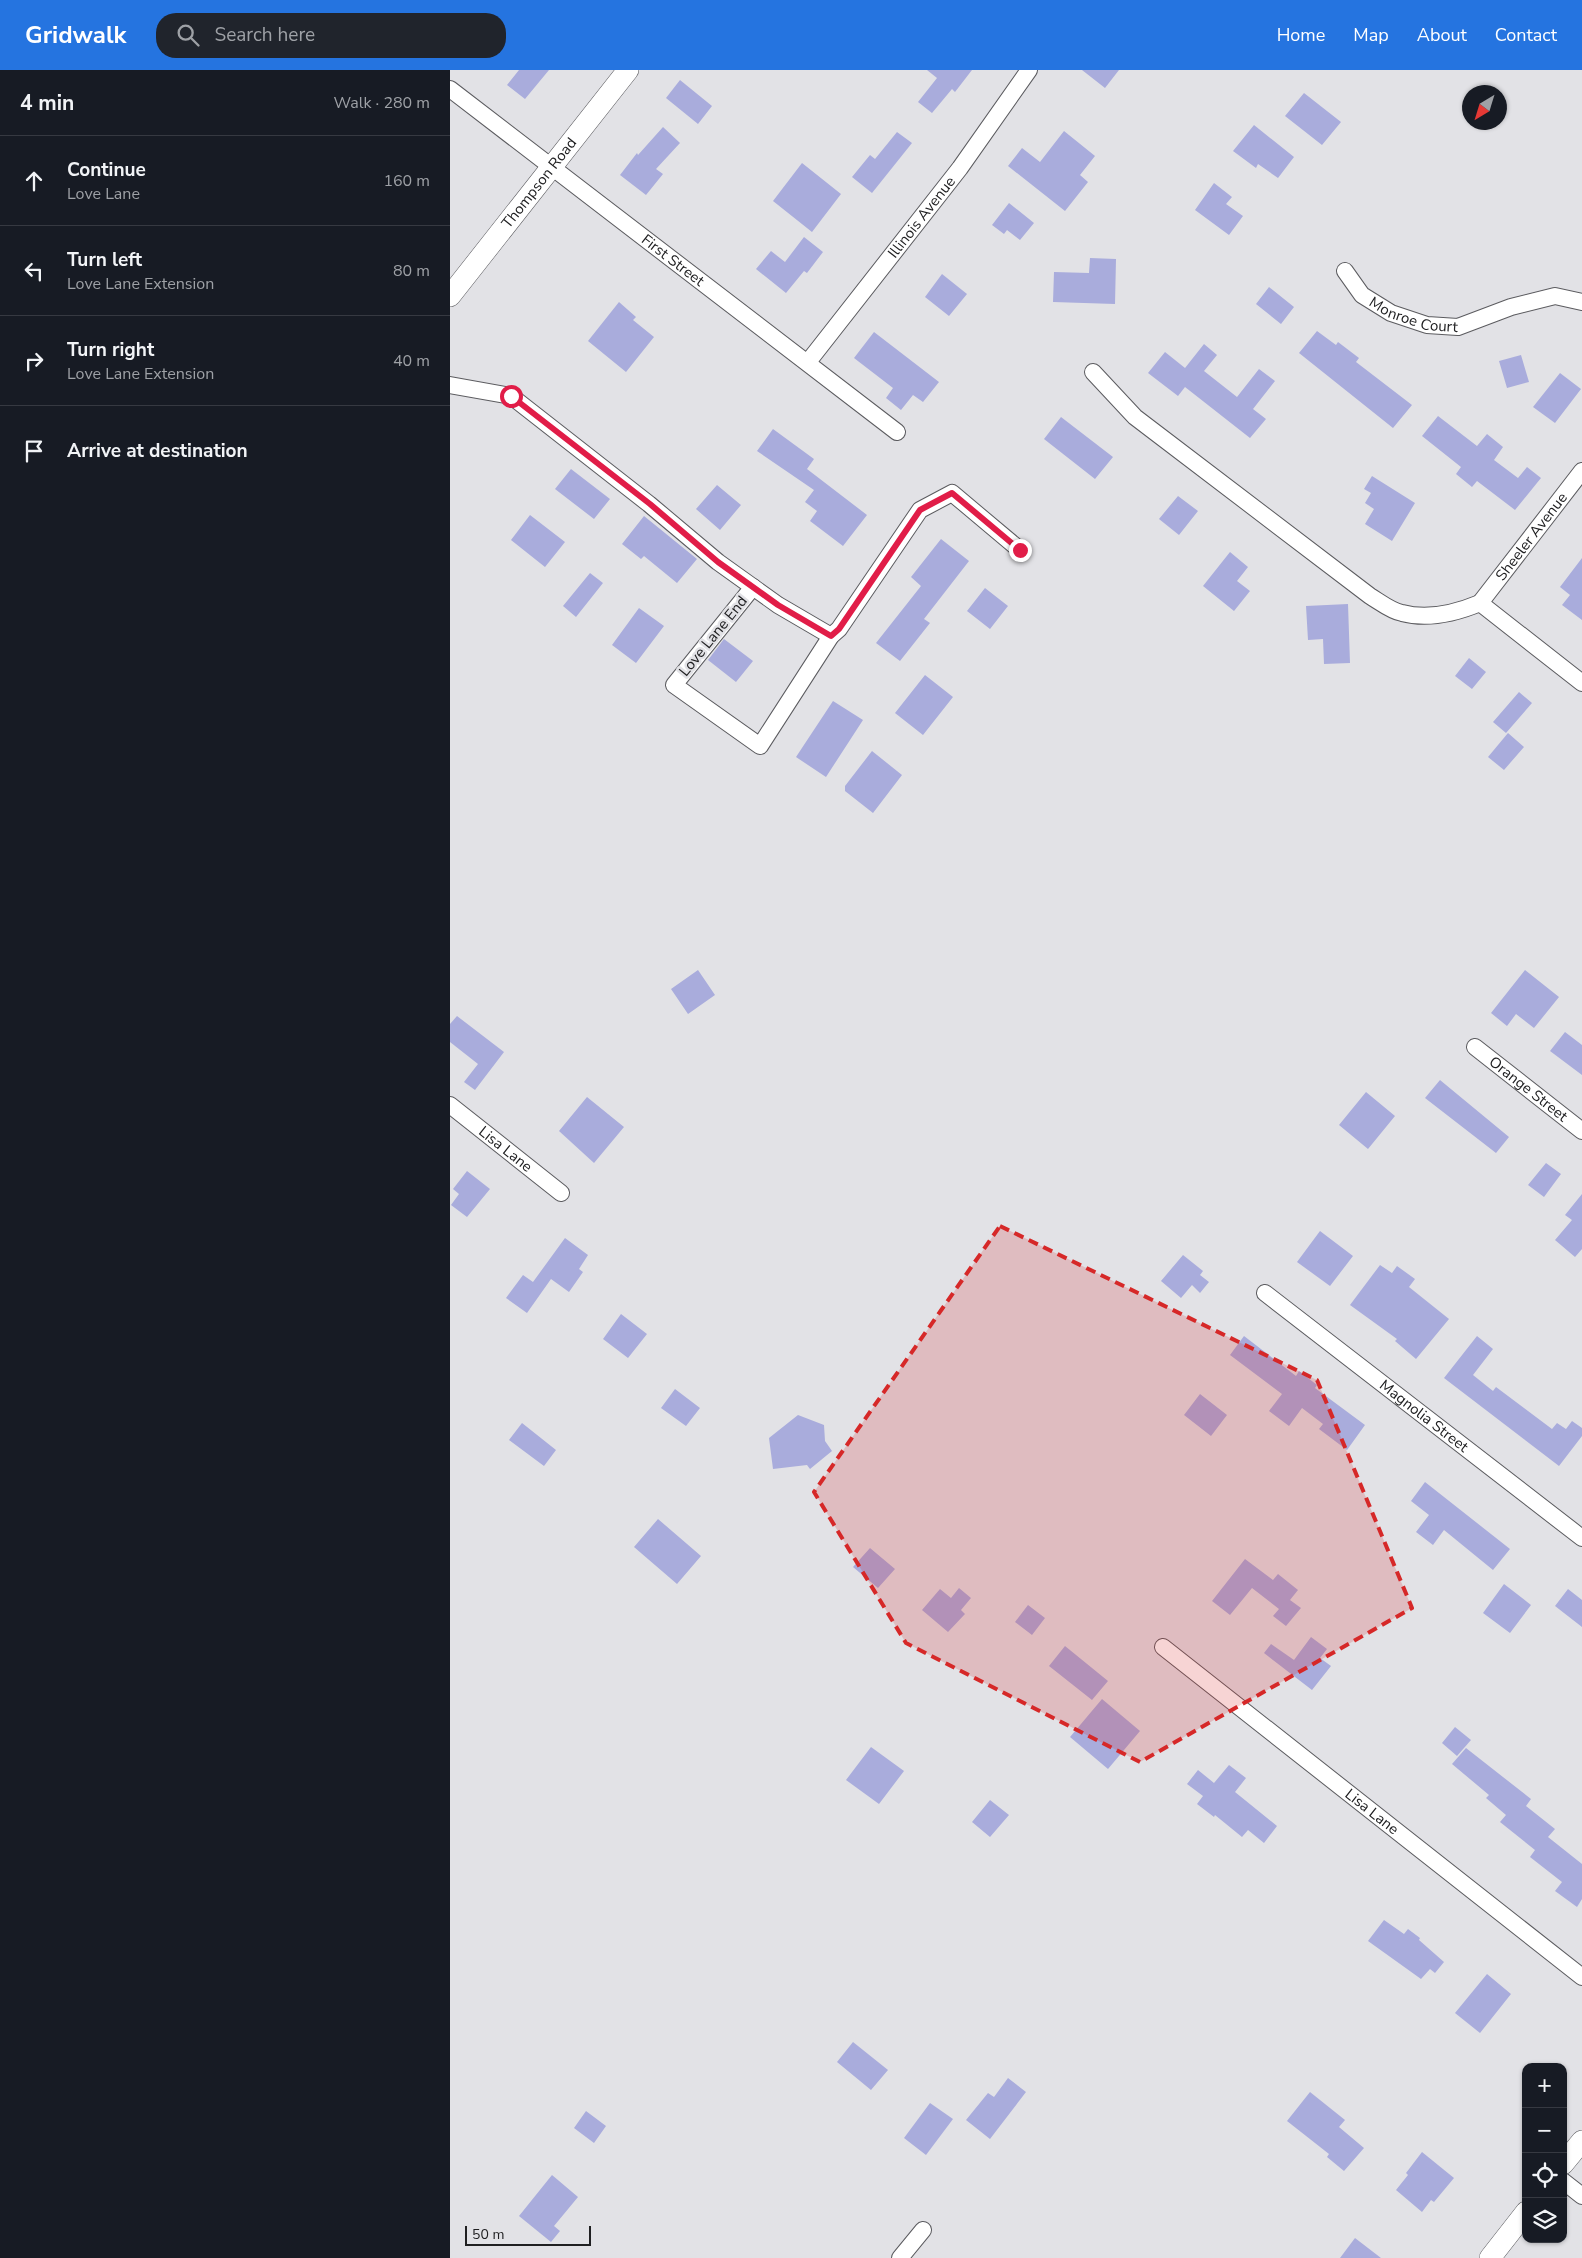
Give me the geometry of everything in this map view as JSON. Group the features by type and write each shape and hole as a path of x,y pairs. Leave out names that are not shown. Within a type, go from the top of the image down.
{"street":[{"name":"Thompson Road","path":"450,296 628,70"},
{"name":"Illinois Avenue","path":"808,362 960,168 1029,70"},
{"name":"First Street","path":"450,89 897,432"},
{"name":"Monroe Court","path":"1345,271 1362,295 1391,312 1427,325 1458,327 1511,307 1555,296 1582,302"},
{"path":"1093,372 1135,417 1370,596 1400,613 1418,615 1456,613 1480,603 1582,683"},
{"path":"450,385 511,396 650,504 718,562 778,605 831,636 839,629 920,510 952,493 1020,550"},
{"name":"Sheeler Avenue","path":"1480,603 1582,471"},
{"name":"Love Lane End","path":"753,587 674,685 760,746 831,636"},
{"name":"Orange Street","path":"1474,1048 1582,1131"},
{"name":"Lisa Lane","path":"450,1105 561,1193"},
{"name":"Magnolia Street","path":"1265,1294 1582,1538"},
{"name":"Lisa Lane","path":"1163,1647 1582,1977"},
{"path":"1567,2159 1582,2141"},
{"path":"1567,2184 1582,2196"},
{"path":"1490,2258 1522,2217"},
{"path":"900,2258 923,2230"}],"highlighted area":[{"path":"1000,1226 1317,1380 1412,1608 1140,1762 906,1643 814,1492"}],"building":[{"path":"519,70 549,70 525,99 507,85"},
{"path":"927,70 972,70 955,92 952,89 932,113 918,102 937,78"},
{"path":"1082,70 1119,70 1105,88"},
{"path":"680,80 712,106 698,124 666,98"},
{"path":"1304,93 1341,122 1322,145 1285,116"},
{"path":"1254,125 1294,157 1278,178 1258,164 1256,168 1233,151"},
{"path":"663,127 680,143 656,169 663,174 646,195 620,175 637,153 638,155"},
{"path":"1064,131 1095,156 1080,175 1088,182 1065,211 1008,166 1022,148 1040,162"},
{"path":"897,132 912,143 872,193 852,177 870,155 875,159"},
{"path":"802,163 841,194 812,232 773,201"},
{"path":"1214,183 1232,197 1226,204 1243,216 1229,235 1195,210"},
{"path":"1009,203 1034,223 1020,240 1007,230 1004,234 992,225"},
{"path":"804,237 823,252 807,273 804,271 786,293 756,269 771,251 785,262"},
{"path":"1090,258 1116,259 1115,304 1053,302 1054,272 1089,273"},
{"path":"942,274 967,294 949,316 925,297"},
{"path":"1269,287 1294,307 1281,324 1256,304"},
{"path":"619,302 636,317 633,320 654,337 626,372 588,341"},
{"path":"1317,331 1336,345 1338,342 1359,358 1356,362 1412,405 1393,428 1299,353"},
{"path":"874,332 939,382 923,402 913,395 901,410 886,398 893,388 854,358"},
{"path":"1204,344 1217,355 1204,371 1237,397 1259,369 1275,381 1253,409 1266,419 1250,438 1185,387 1178,396 1148,373 1165,352 1185,368"},
{"path":"1521,355 1529,382 1507,388 1499,361"},
{"path":"1560,373 1581,389 1555,423 1533,407"},
{"path":"1438,416 1477,446 1487,434 1503,447 1494,460 1518,478 1527,467 1541,478 1515,510 1477,481 1472,487 1456,474 1461,467 1422,436"},
{"path":"1061,417 1113,457 1095,479 1044,439"},
{"path":"773,429 814,459 807,469 867,515 843,546 810,521 817,511 805,502 814,490 757,451"},
{"path":"571,469 610,499 594,519 555,489"},
{"path":"1372,476 1415,503 1392,541 1365,524 1374,509 1365,503 1371,493 1364,489"},
{"path":"717,485 741,505 720,530 696,509"},
{"path":"1178,496 1198,511 1179,535 1159,519"},
{"path":"530,515 565,542 545,567 511,540"},
{"path":"644,516 697,559 677,583 644,556 641,559 622,544"},
{"path":"941,539 969,561 924,619 930,623 900,661 876,643 921,586 911,577"},
{"path":"1230,552 1248,567 1237,581 1250,591 1234,611 1203,586"},
{"path":"1582,558 1582,620 1562,605 1570,595 1560,587"},
{"path":"590,573 603,583 576,617 563,606"},
{"path":"985,588 1008,606 990,629 967,611"},
{"path":"1348,604 1350,663 1324,664 1323,639 1308,640 1306,606"},
{"path":"639,608 664,626 636,663 612,645"},
{"path":"724,639 753,661 736,682 708,660"},
{"path":"1469,658 1486,672 1472,689 1455,676"},
{"path":"925,675 953,697 923,735 895,713"},
{"path":"1519,692 1532,703 1506,733 1493,722"},
{"path":"833,701 863,720 826,777 796,757"},
{"path":"1508,733 1524,747 1504,770 1488,757"},
{"path":"872,751 902,775 873,813 845,791 845,786"},
{"path":"698,970 715,995 688,1014 671,989"},
{"path":"1525,970 1559,997 1534,1028 1516,1014 1507,1026 1491,1013"},
{"path":"457,1016 504,1052 475,1090 464,1082 478,1064 450,1042 450,1024"},
{"path":"1565,1032 1582,1045 1582,1075 1550,1051"},
{"path":"1440,1080 1509,1137 1496,1153 1425,1098"},
{"path":"1366,1092 1395,1116 1368,1149 1339,1125"},
{"path":"587,1097 624,1127 594,1163 559,1131"},
{"path":"1546,1163 1561,1174 1544,1197 1528,1185"},
{"path":"467,1171 490,1189 467,1217 451,1205 459,1194 453,1189"},
{"path":"1582,1194 1582,1249 1575,1257 1555,1240 1572,1220 1565,1215"},
{"path":"1320,1231 1353,1256 1330,1286 1297,1262"},
{"path":"565,1238 588,1255 579,1269 583,1272 569,1292 551,1279 527,1313 506,1298 523,1275 533,1282"},
{"path":"1183,1255 1203,1271 1200,1275 1209,1282 1200,1293 1192,1285 1181,1298 1161,1281"},
{"path":"1380,1265 1392,1273 1397,1266 1415,1279 1409,1287 1449,1319 1416,1359 1395,1341 1397,1339 1350,1305"},
{"path":"621,1314 647,1334 628,1358 603,1339"},
{"path":"1244,1336 1296,1376 1299,1371 1317,1385 1315,1388 1365,1425 1347,1450 1319,1429 1323,1424 1302,1408 1289,1426 1269,1411 1282,1394 1230,1355"},
{"path":"1477,1336 1493,1349 1473,1375 1493,1391 1496,1387 1552,1429 1557,1423 1566,1429 1572,1421 1582,1428 1582,1436 1559,1466 1444,1378"},
{"path":"675,1389 700,1408 686,1426 661,1408"},
{"path":"1200,1394 1227,1415 1211,1436 1184,1415"},
{"path":"798,1415 824,1425 825,1441 832,1451 810,1469 807,1465 773,1469 769,1438"},
{"path":"522,1423 556,1450 544,1466 509,1440"},
{"path":"1425,1482 1510,1549 1493,1570 1444,1530 1433,1545 1416,1532 1429,1515 1411,1501"},
{"path":"658,1519 701,1556 677,1584 634,1547"},
{"path":"870,1548 895,1569 878,1588 853,1567"},
{"path":"1245,1559 1273,1580 1278,1574 1298,1590 1290,1600 1301,1608 1286,1626 1273,1616 1279,1609 1252,1588 1230,1615 1212,1601"},
{"path":"1504,1584 1531,1605 1510,1633 1483,1613"},
{"path":"959,1588 971,1598 961,1610 965,1614 948,1632 922,1610 940,1589 951,1598"},
{"path":"1568,1589 1582,1600 1582,1627 1555,1606"},
{"path":"1028,1605 1045,1618 1032,1635 1015,1622"},
{"path":"1311,1637 1327,1649 1320,1658 1331,1666 1312,1690 1264,1653 1271,1644 1294,1660"},
{"path":"1065,1646 1108,1681 1092,1700 1049,1666"},
{"path":"1102,1699 1140,1731 1108,1769 1070,1737"},
{"path":"1455,1727 1471,1740 1457,1756 1442,1743"},
{"path":"871,1747 904,1771 879,1804 846,1780"},
{"path":"1466,1748 1531,1799 1526,1806 1555,1829 1548,1837 1582,1864 1582,1899 1577,1907 1555,1891 1562,1882 1530,1857 1535,1850 1500,1822 1506,1815 1486,1798 1489,1795 1452,1764"},
{"path":"1229,1765 1246,1778 1235,1792 1277,1826 1264,1843 1248,1830 1242,1837 1215,1815 1214,1817 1197,1804 1203,1796 1187,1784 1198,1770 1214,1783"},
{"path":"990,1800 1009,1815 990,1837 972,1822"},
{"path":"1384,1920 1404,1934 1408,1929 1444,1962 1435,1973 1430,1969 1421,1979 1368,1941"},
{"path":"1487,1974 1511,1994 1480,2033 1455,2013"},
{"path":"853,2042 888,2070 871,2090 837,2062"},
{"path":"1008,2078 1026,2092 990,2139 966,2120 988,2093 994,2097"},
{"path":"1310,2092 1345,2120 1339,2127 1364,2148 1344,2171 1327,2157 1329,2154 1287,2121"},
{"path":"930,2103 953,2119 926,2155 904,2138"},
{"path":"586,2111 606,2126 594,2143 574,2128"},
{"path":"1422,2152 1454,2178 1434,2202 1431,2200 1422,2212 1396,2190"},
{"path":"552,2175 578,2197 554,2226 560,2231 551,2242 519,2216"},
{"path":"1355,2238 1381,2258 1340,2258"}],"route":[{"path":"511,396 650,504 718,562 778,605 831,636 839,629 920,510 952,493 1020,550"}]}
